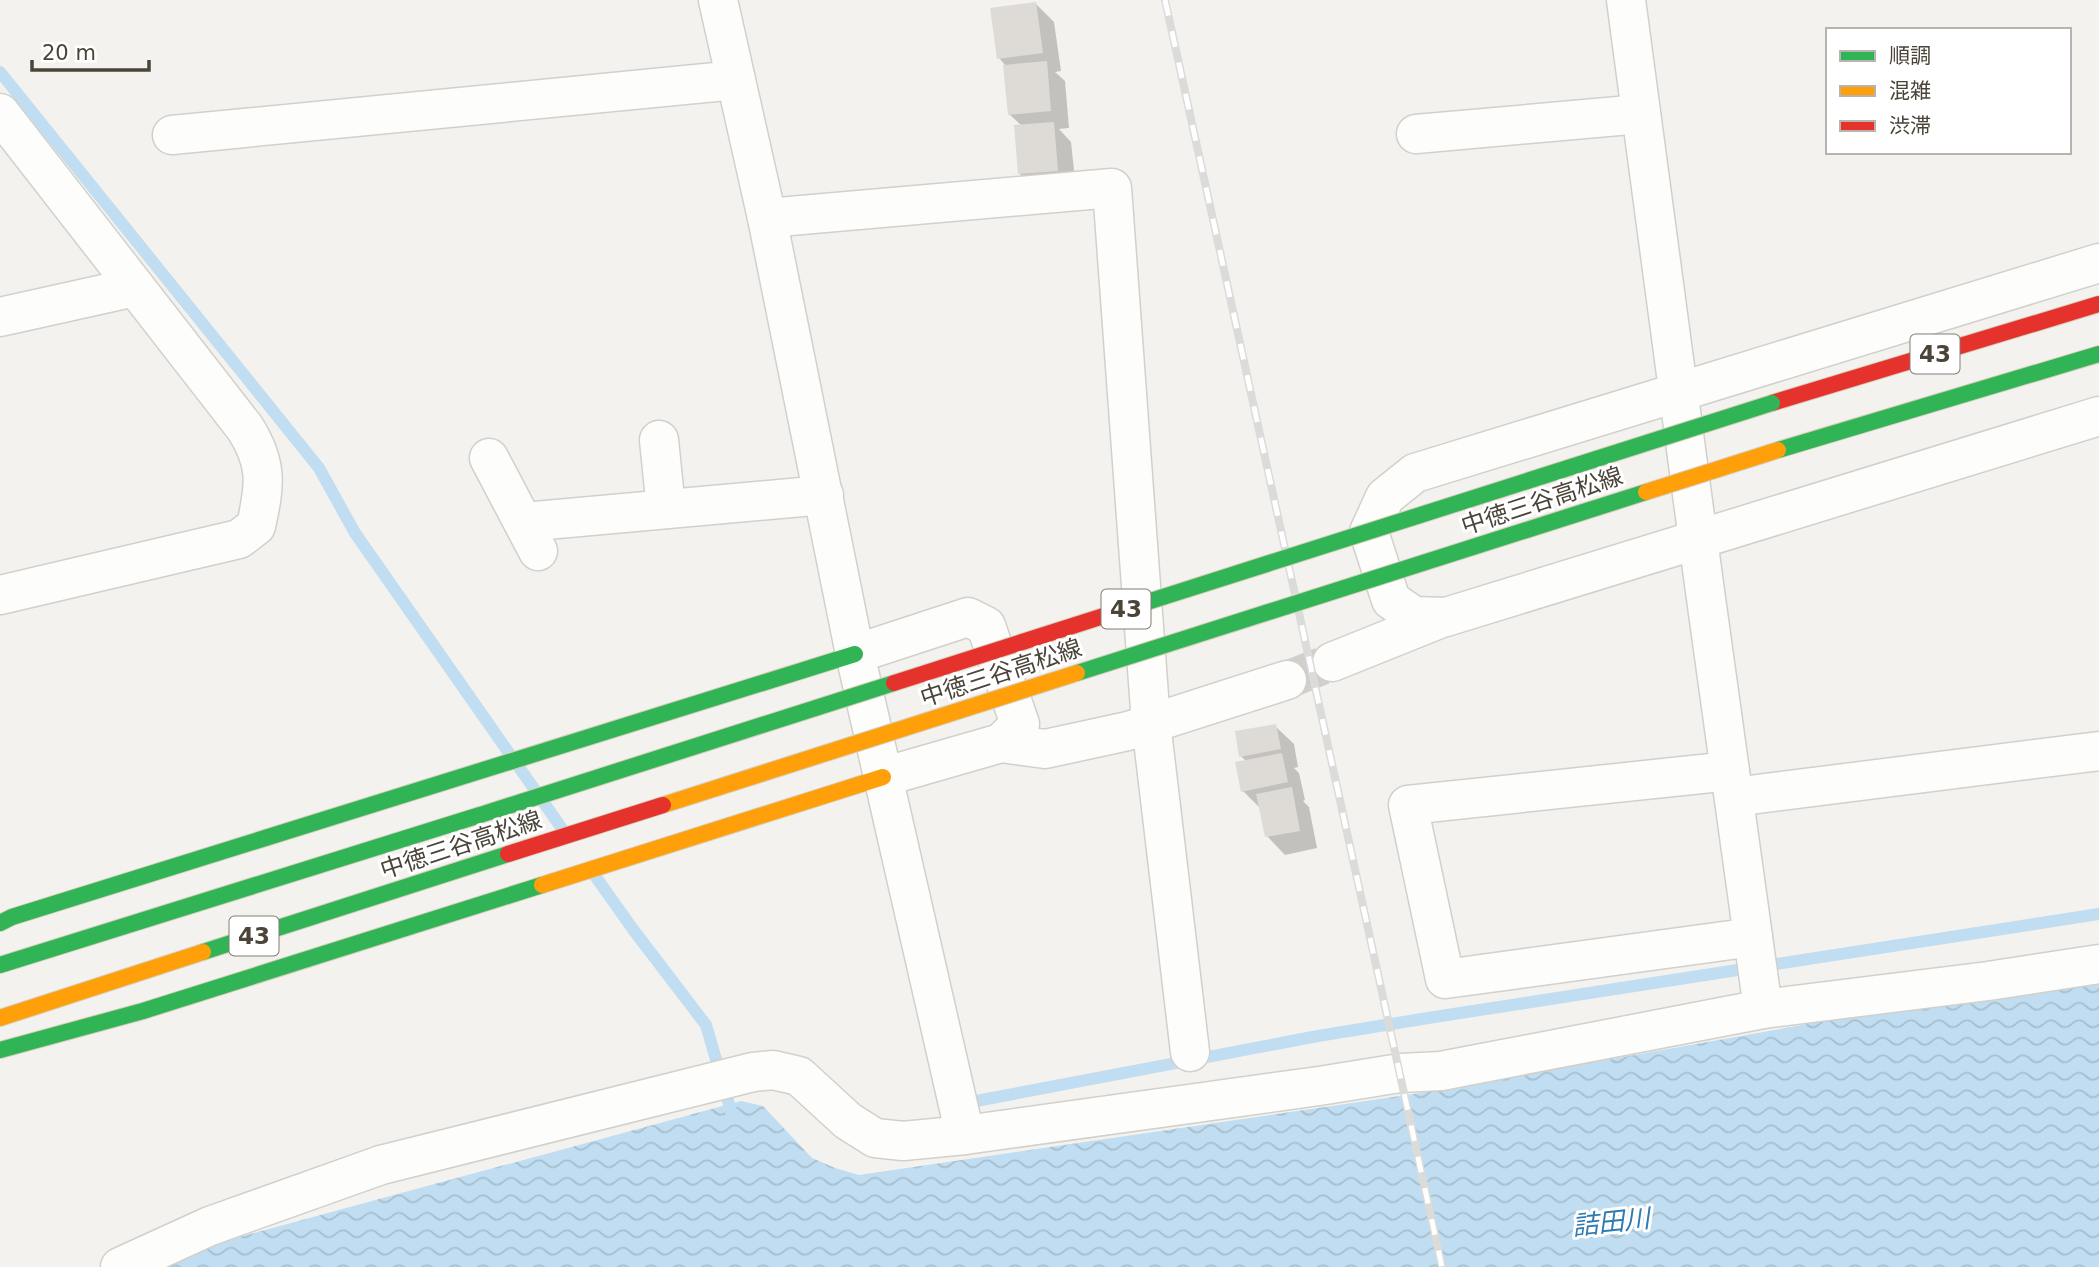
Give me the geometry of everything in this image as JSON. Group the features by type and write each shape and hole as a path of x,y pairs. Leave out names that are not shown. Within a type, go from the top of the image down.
{"main road":[{"name":"中徳三谷高松線","path":"0,965 480,815 1772,403 2099,304"},
{"name":"中徳三谷高松線","path":"0,1018 1778,450 2099,354"},
{"path":"0,923 12,917 855,654"},
{"path":"0,1050 143,1011 883,777"}],"street":[{"path":"718,0 767,218 855,654 965,1135"},
{"path":"1626,0 1763,1009"},
{"path":"172,135 736,80"},
{"path":"0,113 245,428 258,449 263,465 256,526 239,539 0,595"},
{"path":"1416,134 1641,114"},
{"path":"767,218 1112,188 1152,723 1190,1052"},
{"path":"1446,617 1414,616 1391,600 1368,532 1385,497 1415,473 2099,263"},
{"path":"0,317 135,287"},
{"path":"1332,662 1446,617 2099,416"},
{"path":"659,440 666,509"},
{"path":"489,458 531,537 666,509 824,495"},
{"path":"855,654 968,617 986,626 1020,724 1001,743"},
{"path":"883,777 1001,743 1045,750 1152,723 1287,680"},
{"path":"1753,937 1445,979 1408,805 1732,784 2099,751"},
{"path":"120,1267 210,1226 382,1166 753,1072 772,1070 799,1076 849,1121 875,1138 903,1141 965,1135 1400,1073 1441,1071 1763,1009 1988,981 2099,964"}],"water":[{"name":"詰田川","path":"2099,977 2099,1267 148,1267 158,1259 741,1101 763,1106 812,1158 859,1175 1427,1092 1858,1015"}],"building":[{"path":"1036,2 1043,53 997,59 990,8"},
{"path":"1047,61 1051,111 1008,115 1003,65"},
{"path":"1054,122 1058,171 1018,174 1014,125"},
{"path":"1276,724 1281,749 1239,757 1235,731"},
{"path":"1282,753 1288,782 1241,792 1235,762"},
{"path":"1292,787 1300,831 1265,837 1256,794"}],"waterway":[{"path":"0,72 319,468 355,533 565,833"},
{"path":"593,873 706,1025 733,1118"},
{"path":"976,1101 1318,1036 2099,914"}],"tunnel":[{"path":"1287,680 1332,662"}],"railway":[{"path":"1165,0 1442,1267"}],"traffic: fast":[{"path":"1778,450 2099,354"},
{"path":"1141,604 1772,403"},
{"path":"1077,673 1646,492"},
{"path":"0,923 12,917 855,654"},
{"path":"480,815 894,683"},
{"path":"0,965 480,815"},
{"path":"203,952 508,854"},
{"path":"0,1050 143,1011 542,885"}],"traffic: slow":[{"path":"1646,492 1778,450"},
{"path":"663,805 1077,673"},
{"path":"542,885 883,777"},
{"path":"0,1018 203,952"}],"traffic: jam":[{"path":"1772,403 2099,304"},
{"path":"894,683 1141,604"},
{"path":"508,854 663,805"}]}
